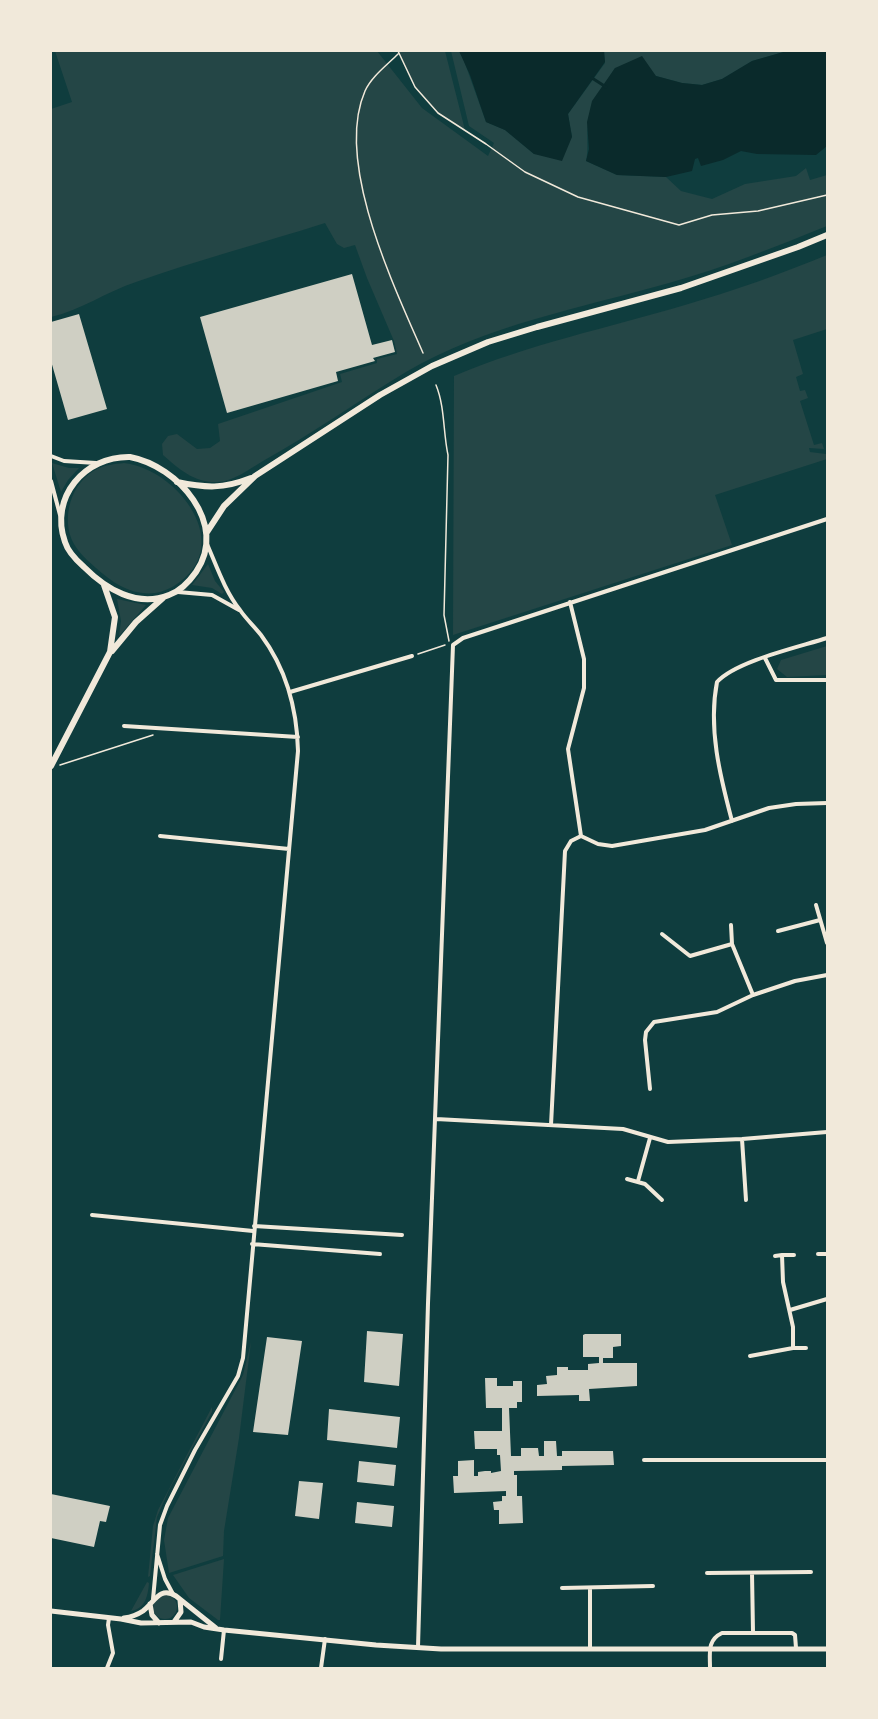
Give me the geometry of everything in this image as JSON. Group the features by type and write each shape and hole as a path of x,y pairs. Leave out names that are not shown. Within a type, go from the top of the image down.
{"main road":[{"path":"176,482 205,487 234,485 255,476 380,395 432,366 488,342 681,288 827,235"},
{"path":"115,458 140,459 162,470 198,507 207,532 207,544 198,569 177,592 163,597 135,598 117,592 103,584 80,563 66,546 60,515 70,487 82,472 96,464 115,458"},
{"path":"207,532 224,506 255,476"},
{"path":"103,584 115,616 110,652"},
{"path":"51,765 110,652 136,622 163,597"},
{"path":"121,1619 137,1615 163,1593 174,1594 217,1629"},
{"path":"173,1622 181,1612 180,1600"},
{"path":"151,1602 152,1615 159,1623"},
{"path":"51,1611 141,1623 190,1622 224,1630 417,1648 827,1649"}],"street":[{"path":"51,456 64,461 96,464"},
{"path":"51,482 60,515"},
{"path":"417,1648 451,645 463,638 570,602 827,519"},
{"path":"151,1602 160,1526 167,1506 241,1367 298,737 296,713 290,692 271,650 239,610 221,578 207,544"},
{"path":"177,592 212,595 239,610"},
{"path":"570,602 584,659 584,688 568,749 581,836"},
{"path":"732,821 716,745 717,682 727,672 827,638"},
{"path":"290,692 412,656"},
{"path":"765,658 777,680 827,680"},
{"path":"124,726 298,737"},
{"path":"581,836 598,844 612,846 705,830 769,808 827,803"},
{"path":"160,836 289,849"},
{"path":"551,1125 565,851 571,841 581,836"},
{"path":"816,905 827,943"},
{"path":"778,931 820,920"},
{"path":"731,925 732,944 753,995"},
{"path":"662,934 690,956 732,944"},
{"path":"650,1089 645,1040 646,1032 654,1022 717,1012 753,995 795,981 827,975"},
{"path":"436,1119 623,1129 668,1142 827,1132"},
{"path":"638,1180 650,1138"},
{"path":"742,1139 746,1200"},
{"path":"627,1179 638,1180 645,1184 662,1200"},
{"path":"92,1215 253,1228 402,1235"},
{"path":"252,1244 380,1254"},
{"path":"818,1254 827,1254"},
{"path":"782,1255 783,1282 793,1327 793,1348"},
{"path":"775,1256 795,1255"},
{"path":"789,1310 827,1299"},
{"path":"750,1356 793,1348 806,1348"},
{"path":"644,1460 827,1460"},
{"path":"157,1553 165,1579 174,1594"},
{"path":"752,1572 753,1632"},
{"path":"707,1573 811,1572"},
{"path":"562,1588 653,1586"},
{"path":"590,1588 590,1650"},
{"path":"107,1668 113,1653 109,1618"},
{"path":"221,1659 224,1630"},
{"path":"710,1668 709,1648 714,1638 722,1633 792,1633 796,1638 796,1648"},
{"path":"321,1668 325,1639"}],"path":[{"path":"423,353 393,282 364,199 355,157 359,112 365,90 372,79 398,52 415,87 438,113 525,172 578,197 679,225 712,215 758,212 827,195"},
{"path":"412,656 451,645 444,615 448,455 443,434 442,400 436,386"},
{"path":"51,765 62,765 171,729"}],"shaded area":[{"path":"55,51 377,51 422,108 488,156 494,143 469,126 451,51 459,51 463,58 486,122 505,130 534,154 572,137 568,114 605,63 604,51 787,51 752,61 722,79 702,85 682,83 615,68 589,117 586,161 617,175 666,177 681,191 712,199 745,184 796,176 806,168 810,180 827,175 827,226 709,271 534,319 468,342 406,372 241,474 224,481 209,482 194,478 163,455 162,444 168,436 177,434 197,449 210,448 220,441 218,424 342,382 340,374 377,363 377,359 397,354 394,341 355,245 344,248 337,244 325,223 159,274 51,317 51,109 72,102"},
{"path":"399,51 445,51 465,130 438,113 412,82"},
{"path":"459,51 604,51 605,62 568,114 572,137 562,161 534,154 505,130 486,122"},
{"path":"787,51 827,51 827,146 816,155 757,154 741,151 723,160 701,166 698,158 695,159 692,171 666,177 617,175 586,161 589,149 587,122 592,101 615,68 642,56 656,76 682,83 702,85 722,79 752,61"},
{"path":"827,255 827,329 793,340 803,374 796,377 800,391 805,390 808,398 800,401 814,445 822,443 824,449 809,448 810,452 826,454 827,459 715,495 732,545 453,635 454,376 540,346 721,294"},
{"path":"52,463 69,468 79,468 61,492"},
{"path":"124,463 144,468 164,479 180,494 193,512 201,532 201,551 192,570 174,586 163,591 142,593 113,582 81,554 70,534 68,513 80,483 97,469"},
{"path":"208,564 215,581 224,592 222,594 212,588 192,585"},
{"path":"117,599 146,605 119,636 121,621"},
{"path":"827,646 827,675 787,677 777,669 781,660"},
{"path":"251,1342 224,1531 223,1556 169,1573 164,1540 168,1518 243,1375"},
{"path":"212,1407 212,1412 169,1490 157,1517 150,1576 148,1577 153,1526 158,1510"},
{"path":"224,1559 220,1620 218,1620 189,1598 173,1575"},
{"path":"147,1582 149,1588 143,1605 131,1611"},
{"path":"165,1595 170,1596 176,1602 176,1612 170,1618 165,1619 160,1618 154,1612 153,1607 154,1602 160,1596"}],"building":[{"path":"352,274 372,345 392,340 395,352 373,358 375,361 336,372 338,381 227,413 200,317"},
{"path":"79,314 107,409 68,420 51,361 51,322"},
{"path":"367,1331 403,1334 399,1386 364,1382"},
{"path":"621,1334 621,1346 613,1347 613,1358 603,1358 603,1363 637,1363 637,1386 589,1389 590,1401 579,1401 579,1395 537,1396 537,1385 547,1384 546,1376 557,1375 557,1367 568,1367 568,1370 588,1370 588,1364 599,1363 599,1357 583,1357 583,1335"},
{"path":"267,1337 302,1341 288,1435 253,1432"},
{"path":"485,1378 497,1378 497,1386 513,1386 513,1381 522,1381 522,1402 517,1402 517,1408 509,1408 511,1456 521,1456 521,1448 538,1448 539,1456 544,1456 544,1441 556,1441 557,1456 562,1456 562,1451 613,1451 614,1465 562,1466 562,1470 514,1471 514,1475 517,1475 517,1496 522,1496 523,1523 499,1524 499,1510 494,1510 493,1502 502,1501 502,1496 506,1496 506,1491 454,1493 453,1476 458,1476 458,1461 474,1460 474,1476 478,1476 478,1472 501,1471 500,1455 497,1455 497,1449 475,1449 474,1431 502,1431 502,1408 486,1408"},
{"path":"329,1409 400,1417 397,1448 327,1440"},
{"path":"359,1461 396,1465 394,1486 357,1482"},
{"path":"299,1481 323,1483 319,1519 295,1516"},
{"path":"51,1494 110,1506 106,1522 100,1521 94,1547 51,1538"},
{"path":"357,1502 394,1506 392,1527 355,1523"}],"waterway":[{"path":"592,78 606,87"}]}
